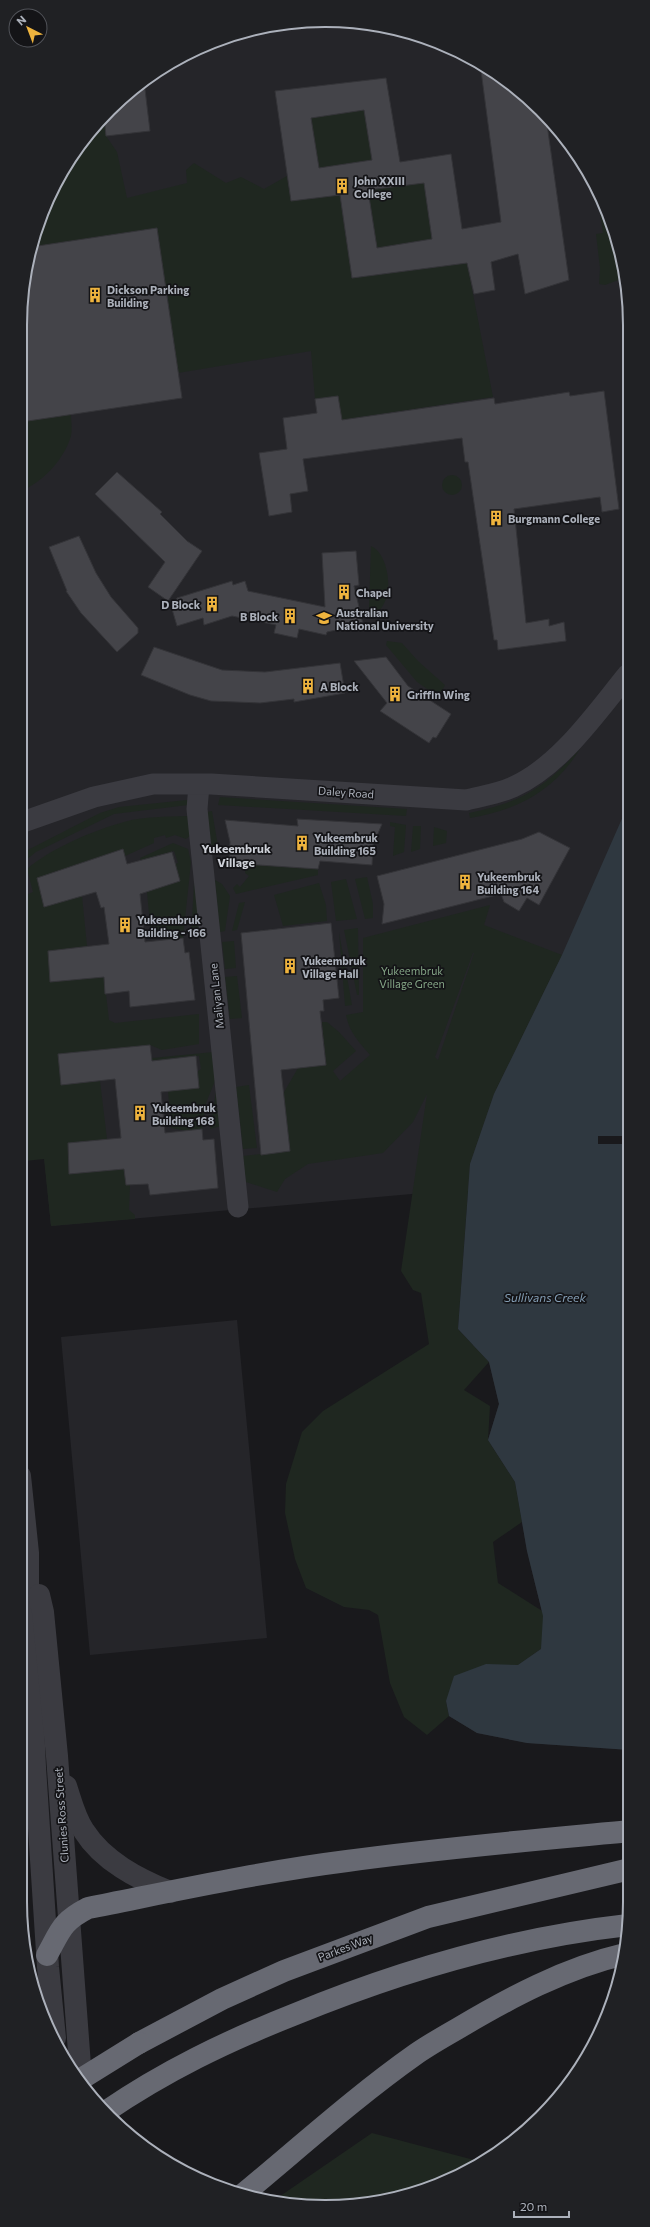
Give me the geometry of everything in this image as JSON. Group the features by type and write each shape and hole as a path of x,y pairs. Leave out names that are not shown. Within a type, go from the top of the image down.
{"highway":[{"path":"47,1955 60,1930 70,1917 88,1908 346,1861 460,1847 623,1832"},
{"name":"Parkes Way","path":"84,2077 139,2043 222,1999 284,1971 428,1917 623,1871"},
{"path":"110,2108 145,2084 242,2036 386,1980 454,1959 529,1941 591,1929 622,1926"},
{"path":"248,2190 355,2101 416,2054 477,2017 542,1983 618,1957"}],"street":[{"name":"Daley Road","path":"27,821 94,797 153,784 199,784 466,800 492,794 514,787 547,768 623,680"},
{"name":"Maliyan Lane","path":"199,784 197,809 238,1207"},
{"name":"Clunies Ross Street","path":"27,1543 28,1613 47,1955 54,2024"},
{"name":"Clunies Ross Street","path":"28,1553 43,1612 57,1756 81,2072"},
{"path":"57,1756 71,1801 83,1831 99,1850 123,1868 170,1892"}],"shaded area":[{"name":"Australian National University","path":"325,27 344,28 402,37 439,50 474,67 491,77 536,114 573,159 592,193 613,248 620,286 623,325 623,1750 527,1743 477,1733 449,1716 543,1616 527,1551 515,1482 488,1440 499,1404 489,1362 473,1346 468,1189 51,1226 27,983 27,325 30,286 37,248 58,193 77,159 114,114 159,77 176,67 229,43 248,37 286,30"},
{"path":"237,1320 267,1638 90,1655 61,1337"}],"green space":[{"path":"364,110 372,160 319,168 311,118"},
{"path":"105,125 106,136 117,152 127,198 187,183 186,170 194,163 226,183 241,177 264,189 287,176 291,201 340,195 352,278 467,263 493,397 342,420 338,396 315,399 311,351 178,373 157,228 38,246 50,211 67,176 77,159"},
{"path":"424,183 432,239 377,248 368,190"},
{"path":"599,210 613,248 619,280 605,285 599,284 600,268 596,234 603,233"},
{"path":"71,414 71,436 62,456 43,477 28,488 27,420"},
{"path":"448,475 456,475 462,481 462,489 456,495 448,495 442,489 442,481"},
{"path":"371,546 376,549 384,561 388,576 388,590 386,599 375,618 369,607"},
{"path":"387,641 402,643 418,661 445,685 439,697 417,682 386,645"},
{"path":"580,749 570,764 559,776 533,796 504,810 470,818 469,813 504,804 531,792 555,774"},
{"path":"220,797 407,809 406,816 218,805"},
{"path":"187,800 188,805 114,814 36,852 27,859 27,850 100,813 119,807"},
{"path":"212,811 219,852 212,854 207,812"},
{"path":"188,816 191,835 186,839 175,835 166,838 165,835 154,838 154,843 125,856 123,849 37,878 44,907 82,896 87,946 49,951 50,982 104,977 109,1020 115,1023 199,1014 199,1044 162,1050 150,1045 58,1054 61,1084 100,1081 107,1139 68,1143 69,1174 124,1169 126,1185 130,1185 129,1210 135,1215 135,1219 51,1226 44,1159 27,1161 27,895 33,892 27,869 60,847 86,835 112,825 132,820 156,817"},
{"path":"390,822 406,825 404,852 393,856 395,827 390,826"},
{"path":"413,826 421,826 420,849 411,852"},
{"path":"434,827 447,831 446,843 433,846"},
{"path":"173,843 188,849 191,862 183,938 166,939 151,935 147,892 180,881 175,864 178,863 174,851 141,860 140,858"},
{"path":"246,864 318,869 318,875 236,894 233,888 237,884 240,887 249,876 245,873"},
{"path":"367,877 373,904 373,918 365,919 355,879"},
{"path":"346,879 357,919 336,921 331,882"},
{"path":"215,880 222,884 230,896 225,931 220,932"},
{"path":"194,883 196,883 200,936 191,937"},
{"path":"319,883 326,905 327,921 283,926 274,895"},
{"path":"245,902 237,930 232,931 239,903"},
{"name":"Yukeembruk Village Green","path":"490,905 484,925 562,955 494,1094 470,1164 458,1329 489,1362 464,1390 490,1406 488,1440 515,1482 522,1522 493,1542 498,1583 547,1614 541,1649 518,1665 446,1701 449,1716 427,1735 404,1717 390,1683 378,1615 369,1610 344,1607 306,1588 295,1559 285,1513 286,1484 302,1432 323,1411 429,1344 421,1293 413,1290 401,1271 427,1094 413,1122 383,1153 308,1164 285,1179 277,1192 246,1182 243,1156 290,1151 283,1094 298,1068 326,1065 322,1022 327,1022 339,1032 356,1051 333,1071 340,1081 370,1055 349,1027 346,1015 363,1012 363,938","holes":["474,953 438,1060 435,1057"]},
{"path":"358,928 359,995 357,995 344,930"},
{"path":"339,932 352,1005 345,1006"},
{"path":"234,941 236,968 225,969 222,942"},
{"path":"237,976 242,1018 230,1019 225,977"},
{"path":"214,1052 215,1081 206,1103 202,1129 187,1131 171,1128 168,1091 201,1069 199,1056 152,1061 152,1058"},
{"path":"249,1085 257,1148 243,1149 236,1087"},
{"path":"216,1091 221,1126 210,1129"},
{"path":"372,2133 474,2160 421,2184 383,2194 325,2200 280,2196"}],"water":[{"name":"Sullivans Creek","path":"623,816 623,1750 527,1743 477,1733 449,1716 446,1701 454,1676 486,1664 518,1665 541,1649 543,1616 527,1551 515,1482 488,1440 499,1404 489,1362 458,1329 470,1164 494,1094 562,955"}],"pier":[{"path":"598,1136 623,1136 623,1144 598,1144"}],"building":[{"name":"John XXIII College","path":"481,71 491,77 536,114 547,127 569,280 525,294 518,254 491,262 495,290 474,294 467,263 352,278 340,195 291,201 275,91 386,78 400,162 451,154 462,229 501,222","holes":["364,110 372,160 319,168 311,118","424,183 432,239 377,248 368,190"]},
{"path":"145,88 150,131 106,136 105,125 114,114"},
{"name":"Dickson Parking Building","path":"157,228 182,398 27,421 28,306 33,267 38,246"},
{"name":"Burgmann College","path":"604,391 619,509 602,512 600,497 514,509 526,623 549,619 549,626 564,622 566,641 498,650 497,640 494,640 468,462 465,462 462,438 303,459 308,491 290,494 292,512 269,516 259,453 287,449 283,418 317,413 315,399 338,396 342,420 494,398 495,404 569,392 570,396"},
{"path":"117,472 162,512 160,514 187,541 202,551 168,601 148,587 165,562 95,494"},
{"path":"79,536 96,573 111,597 138,628 138,633 117,652 81,613 66,591 49,547"},
{"path":"356,551 359,585 354,586 363,624 327,632 326,635 299,629 297,638 274,633 276,625 232,616 204,625 203,618 177,626 172,609 177,598 232,581 233,585 245,581 248,591 325,607 322,553"},
{"path":"154,647 222,670 265,672 340,663 345,693 294,702 294,699 260,703 211,701 190,695 141,675"},
{"name":"Griffin Wing","path":"386,657 408,686 451,714 436,738 433,737 429,743 380,711 387,703 354,661"},
{"name":"Yukeembruk Building 165","path":"297,819 382,824 373,845 372,865 320,861 318,869 229,863 230,842 225,820 298,826"},
{"name":"Yukeembruk Building 164","path":"539,832 570,848 539,905 527,898 519,911 504,902 501,894 382,924 384,904 377,876 522,839"},
{"name":"Yukeembruk Building - 166","path":"123,849 127,864 172,852 180,881 140,894 145,942 183,938 185,953 189,952 195,1000 130,1007 129,991 105,994 104,977 50,982 48,951 109,944 104,907 101,908 96,892 44,907 37,878"},
{"path":"331,923 339,998 323,1000 324,1011 320,1011 326,1065 281,1070 290,1151 261,1155 241,933"},
{"name":"Yukeembruk Building 168","path":"150,1045 152,1061 196,1056 199,1088 161,1092 165,1133 202,1129 203,1140 214,1139 218,1188 150,1195 148,1184 126,1185 124,1169 69,1174 68,1143 121,1138 115,1079 61,1085 58,1054"}],"place":[{"name":"John XXIII College","path":"342,186"},
{"name":"Dickson Parking Building","path":"95,295"},
{"name":"Burgmann College","path":"496,518"},
{"name":"Chapel","path":"344,592"},
{"name":"D Block","path":"212,604"},
{"name":"B Block","path":"290,616"},
{"name":"Australian National University","path":"324,618"},
{"name":"A Block","path":"308,686"},
{"name":"Griffin Wing","path":"395,694"},
{"name":"Yukeembruk Building 165","path":"302,843"},
{"name":"Yukeembruk Building 164","path":"465,882"},
{"name":"Yukeembruk Building - 166","path":"125,925"},
{"name":"Yukeembruk Village Hall","path":"290,966"},
{"name":"Yukeembruk Building 168","path":"140,1113"}],"district":[{"name":"Yukeembruk Village","path":"236,855"}]}
